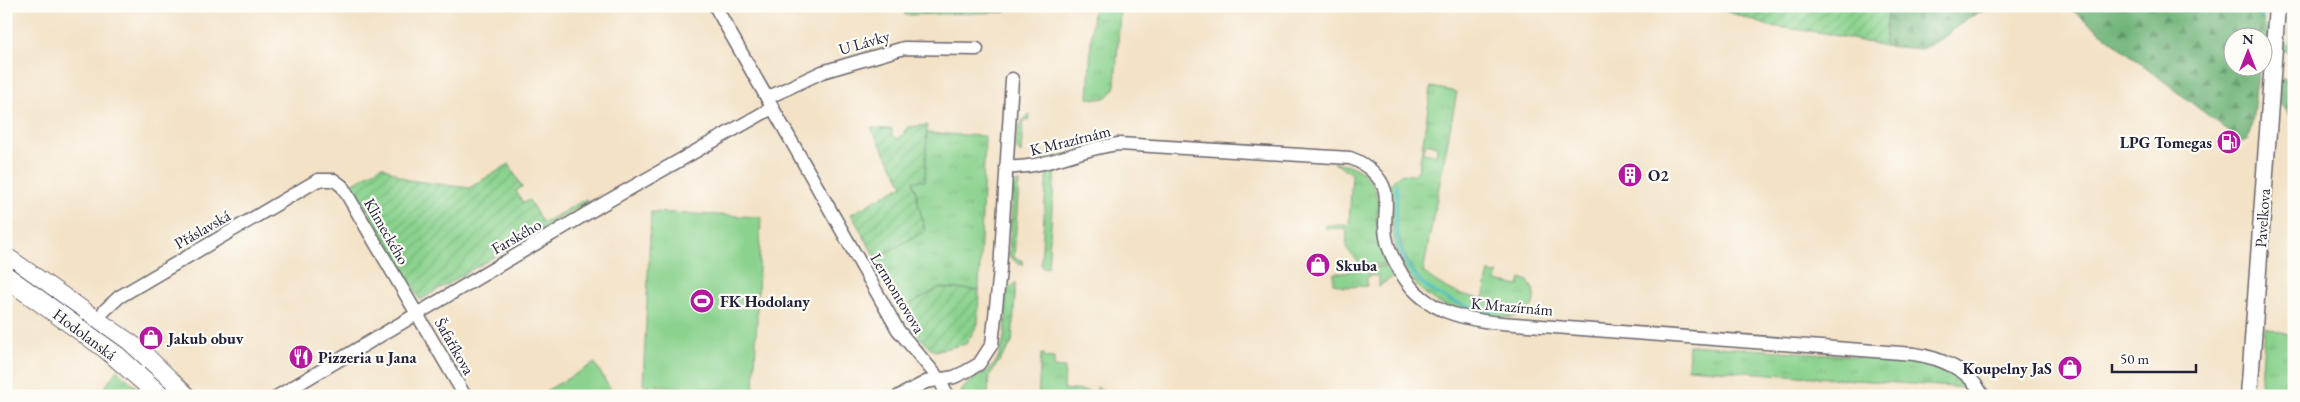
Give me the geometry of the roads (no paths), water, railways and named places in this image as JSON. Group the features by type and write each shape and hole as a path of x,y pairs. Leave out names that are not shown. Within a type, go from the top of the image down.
{"main road":[{"path":"6,258 138,350 185,396"},
{"name":"Hodolanská","path":"6,277 106,348 161,396"}],"street":[{"name":"Lermontovova","path":"715,6 898,330 940,380 947,396"},
{"name":"Pavelkova","path":"2249,396 2276,6"},
{"name":"U Lávky","path":"770,103 822,72 904,48 977,49"},
{"path":"899,396 916,386 954,377 979,364 992,344 995,329 1012,79"},
{"name":"Farského","path":"278,396 770,103"},
{"name":"K Mrazírnám","path":"1006,168 1033,167 1097,147 1119,144 1350,158 1365,165 1382,185 1385,196 1386,237 1392,257 1404,278 1425,301 1449,314 1501,323 1914,354 1935,358 1952,366 1975,383 1983,396"},
{"name":"Klimeckého","path":"320,179 334,180 341,184 416,313"},
{"name":"Přáslavská","path":"104,311 109,304 132,289 320,179"},
{"name":"Šafaříkova","path":"416,313 465,396"}],"water":[{"path":"2246,6 2273,6 2294,24 2294,46"}],"waterway":[{"path":"1396,184 1397,237 1404,258 1414,274 1427,287 1442,297 1460,304 1517,313"}],"tram line":[{"path":"6,264 123,348 176,396"}],"place":[{"name":"LPG Tomegas","path":"2229,142"},
{"name":"O2","path":"1630,175"},
{"name":"Skuba","path":"1318,265"},
{"name":"FK Hodolany","path":"702,301"},
{"name":"Jakub obuv","path":"151,338"},
{"name":"Pizzeria u Jana","path":"301,357"},
{"name":"Koupelny JaS","path":"2070,368"}]}
